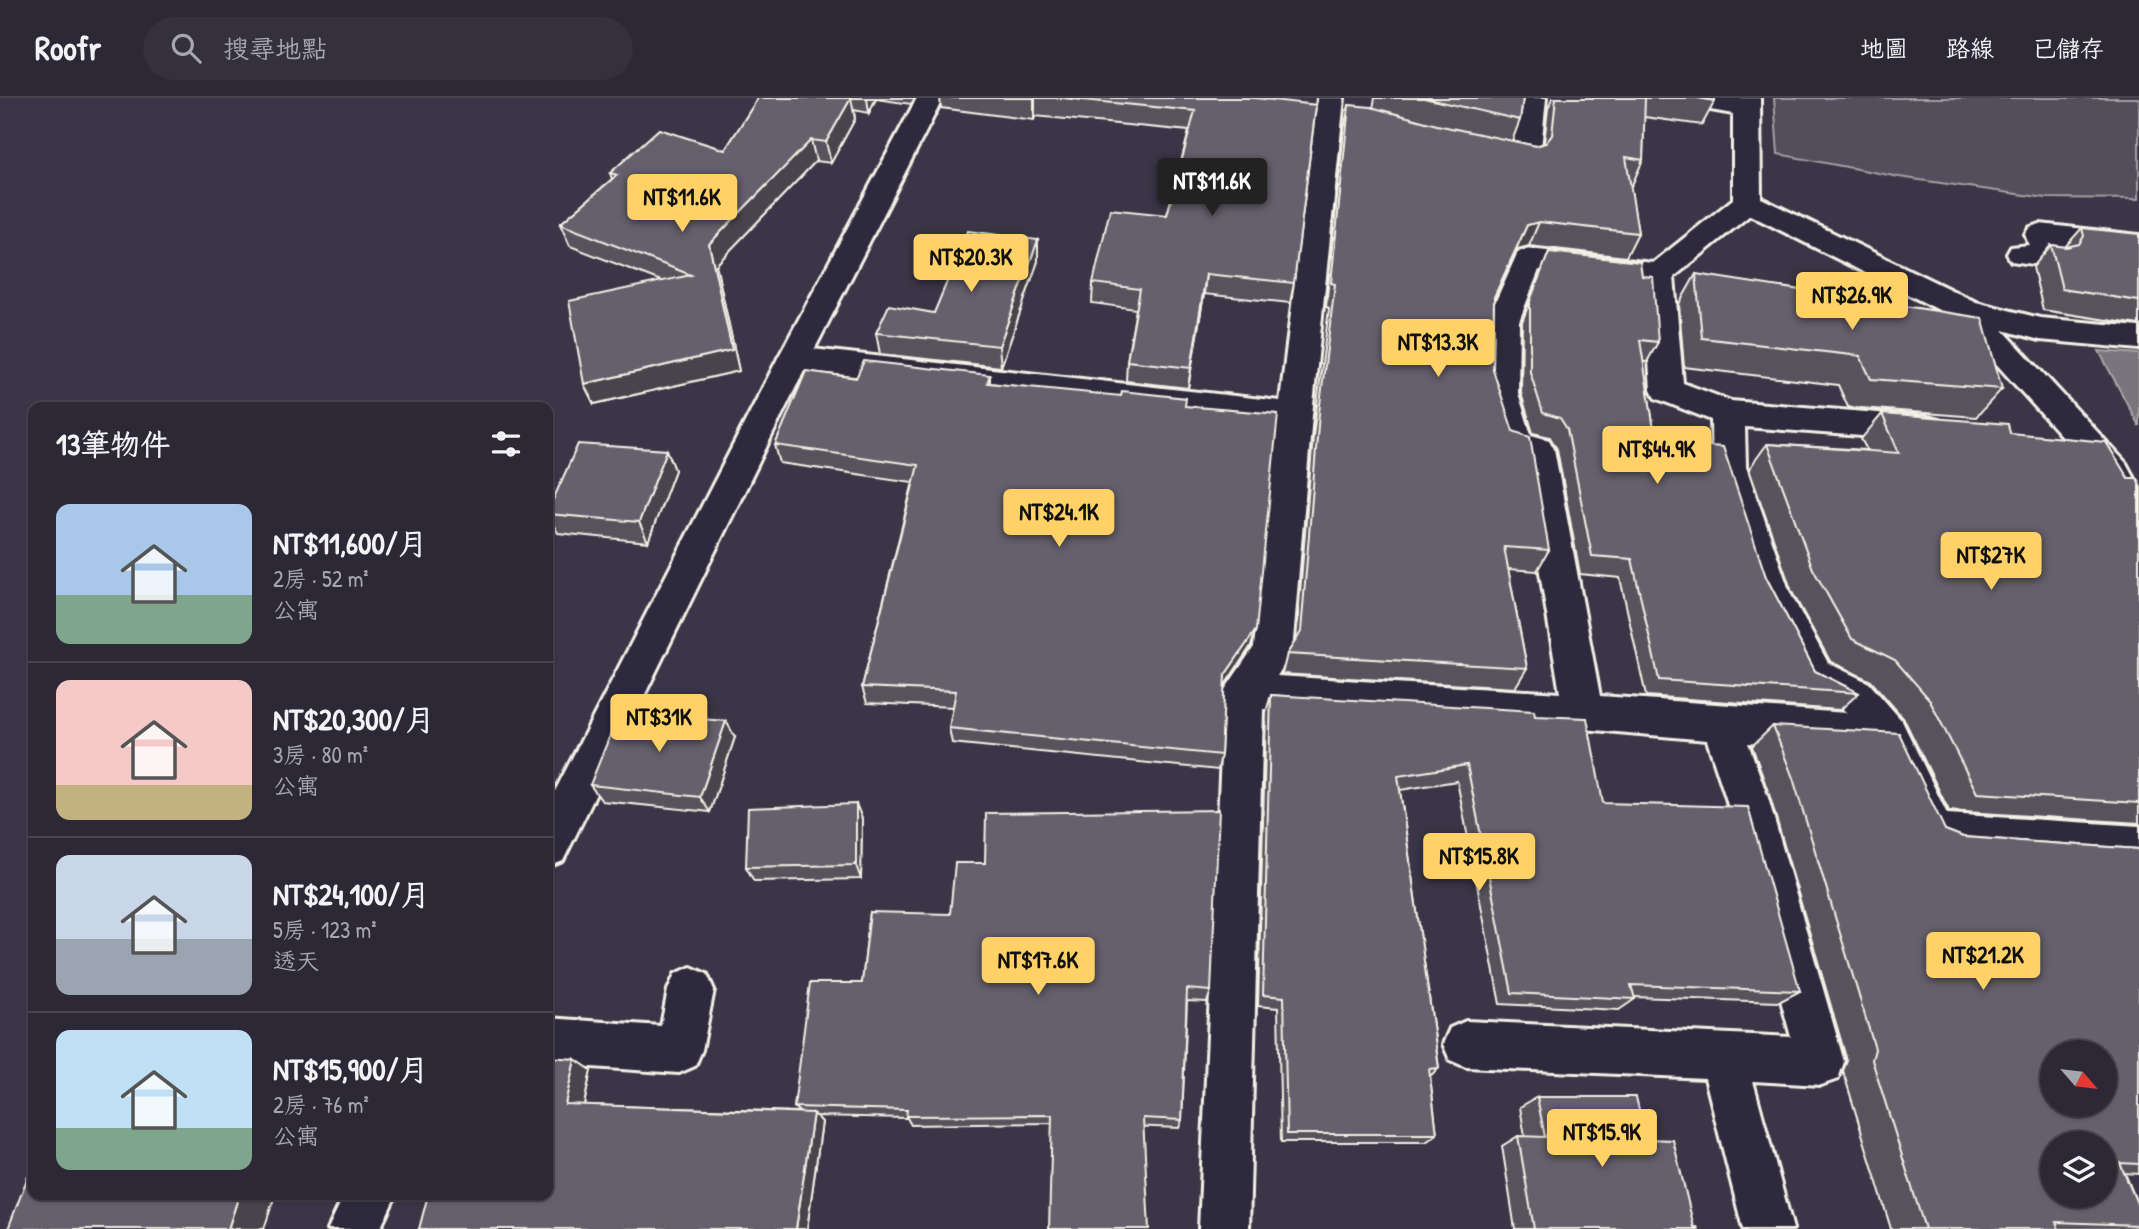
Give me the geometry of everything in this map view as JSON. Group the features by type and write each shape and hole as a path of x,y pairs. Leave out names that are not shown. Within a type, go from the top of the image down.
{"street":[{"path":"553,837 794,358 930,98"},
{"path":"1458,145 1526,159 1533,98"},
{"path":"1686,98 1747,103 1747,202"},
{"path":"1224,1229 1244,691 1273,652 1295,415 1338,109"},
{"path":"1583,712 1536,449 1517,444 1502,393 1503,321 1529,259 1659,274 1747,202"},
{"path":"1747,202 1966,310 2040,329 2139,338"},
{"path":"2022,254 2048,256 2040,234 2139,245"},
{"path":"1659,274 1667,390 1728,413 1962,431"},
{"path":"1966,310 2086,441 2127,472 2139,522"},
{"path":"794,358 1295,415"},
{"path":"1728,413 1729,467 1772,594 1814,675 1855,695 1888,733 1935,833 2139,846"},
{"path":"2042,438 2086,441"},
{"path":"1244,691 1888,733"},
{"path":"1466,1044 1821,1062 1747,798 1722,724"},
{"path":"553,1041 679,1050 691,990"},
{"path":"1723,1056 1768,1229"},
{"path":"353,1229 368,1200"}],"shaded area":[{"path":"1774,98 2139,98 2139,199 2046,198 1899,177 1778,154"},
{"path":"2099,351 2139,354 2139,426"}],"building":[{"path":"758,98 851,98 826,142 811,140 709,244 732,350 584,384 569,301 691,275 560,224 617,175 610,173 659,129 725,150"},
{"path":"1062,98 1255,98 1316,105 1294,283 1206,274 1191,368 1127,361 1140,289 1093,283 1110,209 1167,215 1195,111"},
{"path":"1424,98 1523,98 1520,120"},
{"path":"1556,98 1645,98 1643,160 1626,157 1638,233 1539,222 1527,225 1494,297 1493,370 1513,431 1530,437 1549,550 1504,547 1527,668 1287,654 1301,632 1319,413 1335,284 1331,283 1349,105 1371,107 1437,125 1536,146 1546,143 1552,135"},
{"path":"2082,228 2139,234 2139,301 2062,289 2051,245 2066,247 2079,244 2084,236"},
{"path":"968,231 1038,240 999,346 876,333 889,305 934,313"},
{"path":"1549,252 1640,262 1642,276 1653,277 1658,342 1640,340 1655,436 1707,439 1709,446 1723,447 1766,577 1815,671 1859,693 1659,680 1632,559 1592,556 1567,429 1560,418 1543,413 1530,372 1530,301"},
{"path":"1696,274 1982,318 2002,389 1871,379 1860,356 1702,338"},
{"path":"864,361 990,375 987,383 1121,396 1122,391 1186,398 1185,406 1278,414 1256,630 1225,675 1221,755 949,728 956,691 862,687 918,465 775,445 806,371 856,378"},
{"path":"1882,414 2008,424 2010,433 2106,442 2128,478 2137,478 2139,803 1977,793 1929,699 1895,660 1852,639 1813,569 1767,444 1899,453"},
{"path":"578,444 667,450 639,522 553,514 553,500"},
{"path":"1271,695 1534,711 1535,716 1587,718 1603,803 1748,807 1800,991 1631,985 1635,999 1512,993 1467,765 1398,776 1439,1068 1429,1069 1437,1134 1287,1134 1284,997 1263,995"},
{"path":"619,713 726,721 700,797 590,785"},
{"path":"1773,726 1899,733 1945,830 1963,837 2139,849 2139,1164 2120,1163 2139,1208 2139,1225 2056,1222 2059,1229 1925,1229 1872,1060 1875,1049 1793,778"},
{"path":"856,804 856,865 746,867 748,808"},
{"path":"1219,810 1211,991 1187,989 1182,1120 1143,1118 1149,1229 1049,1229 1052,1115 906,1116 907,1110 794,1107 810,983 862,983 870,912 950,914 955,863 985,863 986,813"},
{"path":"553,1057 575,1059 565,1104 813,1113 796,1229 419,1229 427,1200 553,1200"},
{"path":"1537,1097 1636,1097 1646,1139 1673,1140 1694,1227 1698,1229 1534,1229 1518,1136 1545,1137"},
{"path":"28,1176 28,1200 237,1200 228,1229 8,1229"}]}
